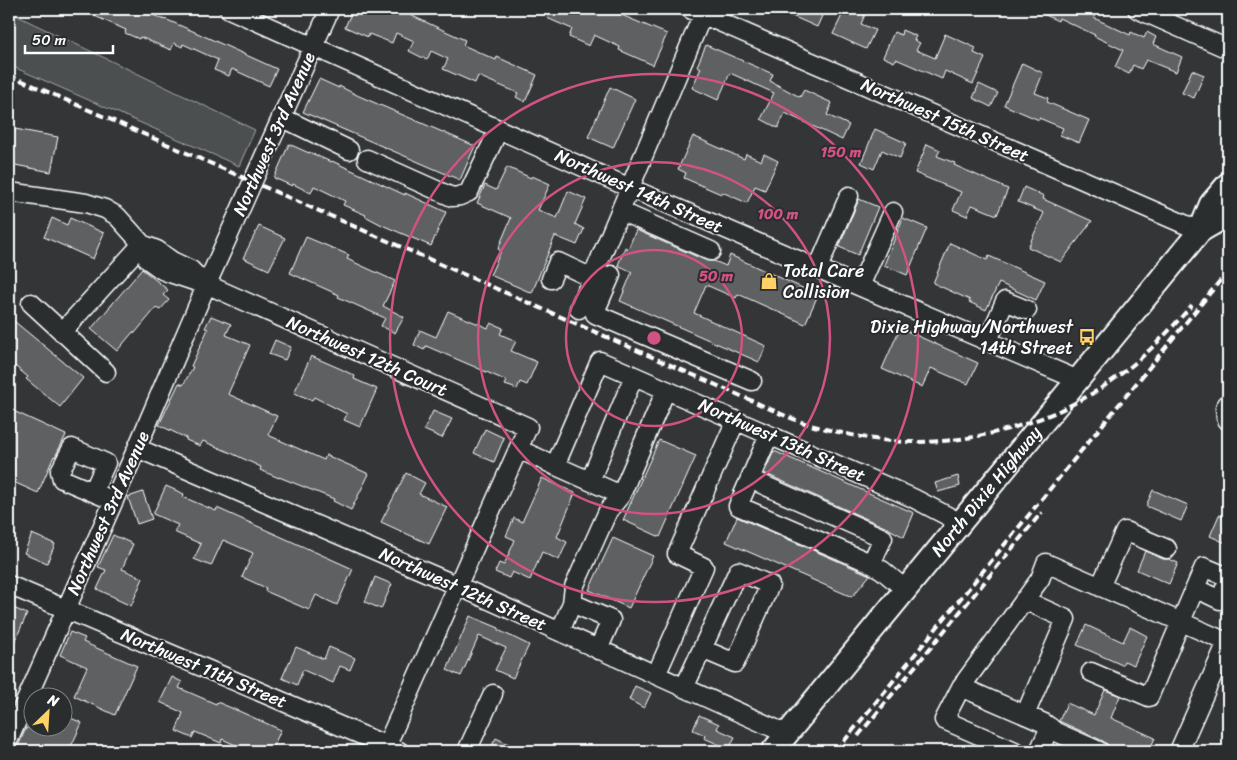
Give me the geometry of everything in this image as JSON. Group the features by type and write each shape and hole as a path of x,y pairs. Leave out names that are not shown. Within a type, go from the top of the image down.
{"main road":[{"name":"North Dixie Highway","path":"773,751 1200,231 1211,204 1228,184"},
{"name":"North Dixie Highway","path":"1200,231 1228,213"}],"street":[{"name":"Northwest 14th Street","path":"229,9 630,188 1078,380"},
{"name":"Northwest 3rd Avenue","path":"9,739 206,286 330,9"},
{"path":"1138,9 1228,49"},
{"path":"699,11 630,188 592,278 587,304 595,314 752,381"},
{"name":"Northwest 15th Street","path":"699,11 1200,231"},
{"path":"281,117 349,150"},
{"path":"367,160 452,197 460,196 469,192 499,129"},
{"path":"9,192 86,203 105,209 117,216 142,244 148,260 162,270 206,286"},
{"path":"818,268 849,196"},
{"path":"620,211 711,251"},
{"path":"860,286 893,212"},
{"path":"62,332 142,244"},
{"path":"551,279 558,262 592,278"},
{"path":"587,304 611,275"},
{"name":"Northwest 12th Court","path":"206,286 215,288 528,426 518,449"},
{"path":"988,341 1005,301 1027,310"},
{"path":"31,303 106,372"},
{"name":"Northwest 13th Street","path":"555,466 600,361 913,498 960,523"},
{"path":"590,481 634,376"},
{"path":"560,632 572,603 574,587 608,510 621,495 666,390"},
{"path":"1228,403 1226,408 1226,418 1228,421"},
{"path":"656,675 704,567 677,554 736,420"},
{"path":"769,435 738,506 872,564 906,590"},
{"name":"Northwest 12th Street","path":"137,448 458,586 787,734"},
{"path":"390,749 518,449 621,495"},
{"path":"750,478 883,538 872,564"},
{"path":"93,492 114,501"},
{"path":"1100,586 1124,530 1168,549"},
{"path":"1015,751 944,720 961,687 1040,578 1046,563 1228,641 1179,751"},
{"path":"1091,672 1149,697 1194,588 1204,567 1228,579 1220,600 1194,588"},
{"path":"684,688 738,570 770,586 735,663 702,649"},
{"name":"Northwest 11th Street","path":"9,585 390,749"},
{"path":"1024,600 1066,619 1025,715"},
{"path":"572,603 611,620 598,650"},
{"path":"961,687 1044,723 1056,732 1099,751"},
{"path":"467,751 493,694"},
{"path":"1039,751 1050,727"}],"shaded area":[{"path":"9,12 255,130 239,166 9,65"}],"building":[{"path":"79,9 139,9 277,69 269,86 232,69 229,76 214,70 218,60 183,44 182,47 174,43 171,50 125,33 126,30"},
{"path":"353,9 397,9 465,40 463,45 496,60 497,57 537,75 525,102 516,97 518,93 478,76 475,83 443,69 448,59 431,51 427,60 409,51 414,41 396,33 392,43 369,34 368,37 345,27"},
{"path":"551,9 607,9 667,34 653,65 619,50 620,47 594,35 589,46 569,37 572,29 547,18"},
{"path":"776,9 825,9 817,27"},
{"path":"845,9 860,9 866,12 861,24 875,30 866,49 833,34"},
{"path":"1033,9 1079,9 1130,35 1131,32 1144,38 1147,32 1156,37 1153,44 1182,57 1176,72 1146,60 1141,69 1133,65 1129,74 1115,67 1123,50 1059,18 1058,21"},
{"path":"902,30 916,36 914,40 920,43 916,50 935,58 945,34 976,48 974,53 985,58 973,84 945,71 942,79 896,59 894,62 883,57 894,32 901,35"},
{"path":"706,45 773,74 770,81 800,97 804,90 832,103 827,115 849,125 842,140 785,113 778,128 761,119 774,93 730,73 718,100 692,88 701,68 697,66"},
{"path":"1022,63 1043,73 1035,93 1048,98 1047,102 1089,120 1079,143 1060,135 1063,128 1004,105"},
{"path":"1192,70 1204,75 1194,98 1182,93"},
{"path":"319,79 475,146 460,180 303,112"},
{"path":"979,84 998,93 991,107 973,98"},
{"path":"610,87 635,99 613,148 588,137"},
{"path":"15,129 58,137 51,172 10,164 9,134 14,135"},
{"path":"875,129 906,143 900,158 882,150 874,169 861,163"},
{"path":"693,136 744,159 746,154 761,161 764,154 778,161 765,190 755,186 747,203 684,178 686,173 678,169"},
{"path":"289,144 446,212 431,246 382,225 366,215 343,205 345,201 314,186 311,193 293,184 292,186 274,178"},
{"path":"927,144 940,150 937,156 1008,189 997,215 972,205 967,216 953,210 961,192 915,173"},
{"path":"507,167 550,184 538,210 557,218 568,191 586,199 575,224 584,229 577,245 555,236 532,293 490,275 501,251 498,249 511,218 477,203 485,185 496,190"},
{"path":"1024,187 1044,196 1043,199 1092,221 1061,262 1028,247 1044,213 1018,202"},
{"path":"859,199 878,207 858,255 839,247"},
{"path":"52,218 67,225 70,218 104,233 93,259 44,237"},
{"path":"903,218 927,228 907,275 884,265"},
{"path":"259,226 285,238 269,270 243,258"},
{"path":"636,230 707,261 714,261 726,266 730,255 818,295 805,324 738,294 736,298 706,285 694,313 766,346 759,362 620,301 632,272 618,265 625,247 628,249"},
{"path":"306,237 349,255 347,259 395,281 383,306 404,317 395,333 381,326 385,318 290,273"},
{"path":"950,243 987,260 989,256 1045,281 1036,300 999,283 986,310 969,302 970,300 933,283"},
{"path":"142,269 168,290 163,295 169,300 160,310 156,308 117,351 91,329"},
{"path":"448,311 488,328 491,323 503,328 500,334 516,341 511,351 537,362 527,385 520,382 517,389 505,385 507,381 426,346 424,350 414,345 420,330 436,337"},
{"path":"211,316 231,324 226,335 250,345 228,394 277,416 268,435 324,460 326,455 369,474 351,510 333,501 334,499 260,470 261,467 231,453 203,441 200,446 159,425 179,383 183,385 193,367 191,366 208,329 205,328"},
{"path":"9,317 83,378 60,407 26,379 28,377 9,361"},
{"path":"900,328 978,363 968,384 931,368 922,387 882,369"},
{"path":"275,340 291,347 285,360 269,354"},
{"path":"311,356 355,376 354,379 377,389 360,427 344,420 347,414 314,397 312,400 294,393"},
{"path":"9,409 66,435 54,456 38,493 9,480"},
{"path":"433,411 452,419 442,438 424,430"},
{"path":"485,429 504,438 494,462 474,453"},
{"path":"659,440 696,456 660,537 623,520"},
{"path":"774,451 914,513 904,537 764,473"},
{"path":"406,473 425,483 419,494 447,507 429,544 381,522"},
{"path":"958,476 960,486 938,492 935,483"},
{"path":"542,478 575,493 557,537 567,542 559,560 542,552 530,580 512,572 509,578 495,572 499,563 504,565 515,540 506,536 514,518 522,522"},
{"path":"166,486 184,494 183,497 216,511 217,508 353,569 337,605 316,595 309,610 265,591 266,588 242,577 253,553 223,540 211,566 194,559 201,544 174,532 178,525 153,514"},
{"path":"1153,490 1188,505 1181,521 1146,506"},
{"path":"143,492 152,519 137,524 128,497"},
{"path":"1219,515 1228,519 1228,544 1210,536"},
{"path":"737,517 870,575 852,597 726,542"},
{"path":"32,534 55,544 47,563 24,553"},
{"path":"113,535 133,544 122,569 143,578 131,606 97,589 106,570 98,567"},
{"path":"613,538 653,556 629,608 589,590"},
{"path":"1145,551 1178,563 1169,584 1137,570"},
{"path":"375,577 392,584 381,609 365,602"},
{"path":"9,606 27,614 9,654"},
{"path":"470,616 499,628 498,630 529,645 513,678 495,670 506,648 479,636 461,676 447,670"},
{"path":"1086,625 1123,642 1130,627 1147,636 1134,665 1124,661 1122,665 1077,645"},
{"path":"70,632 85,638 83,642 137,666 115,715 74,696 87,667 60,655"},
{"path":"296,647 324,659 329,647 355,658 350,670 340,666 333,683 303,670 297,685 282,678"},
{"path":"172,677 182,682 179,688 216,704 217,702 281,730 271,751 256,751 248,748 247,750 222,739 221,743 195,732 192,738 176,731 183,713 160,702"},
{"path":"635,686 651,693 644,708 629,700"},
{"path":"1105,690 1120,696 1111,718 1155,738 1149,751 1117,751 1103,741 1059,721 1067,703 1094,715"},
{"path":"699,715 719,724 717,729 735,737 729,749 704,738 705,735 693,730"},
{"path":"72,718 82,723 69,751 16,751 22,737 72,738"},
{"path":"496,738 523,751 489,751"}],"railway":[{"path":"9,75 783,414 809,424 853,435 900,442 939,441 995,433 1049,415 1099,390 1121,374 1158,341 1192,305"},
{"path":"836,751 1228,271"},
{"path":"858,736 1042,512"}],"place":[{"name":"Total Care Collision","path":"769,281"},
{"name":"Dixie Highway/Northwest 14th Street","path":"1087,337"}]}
